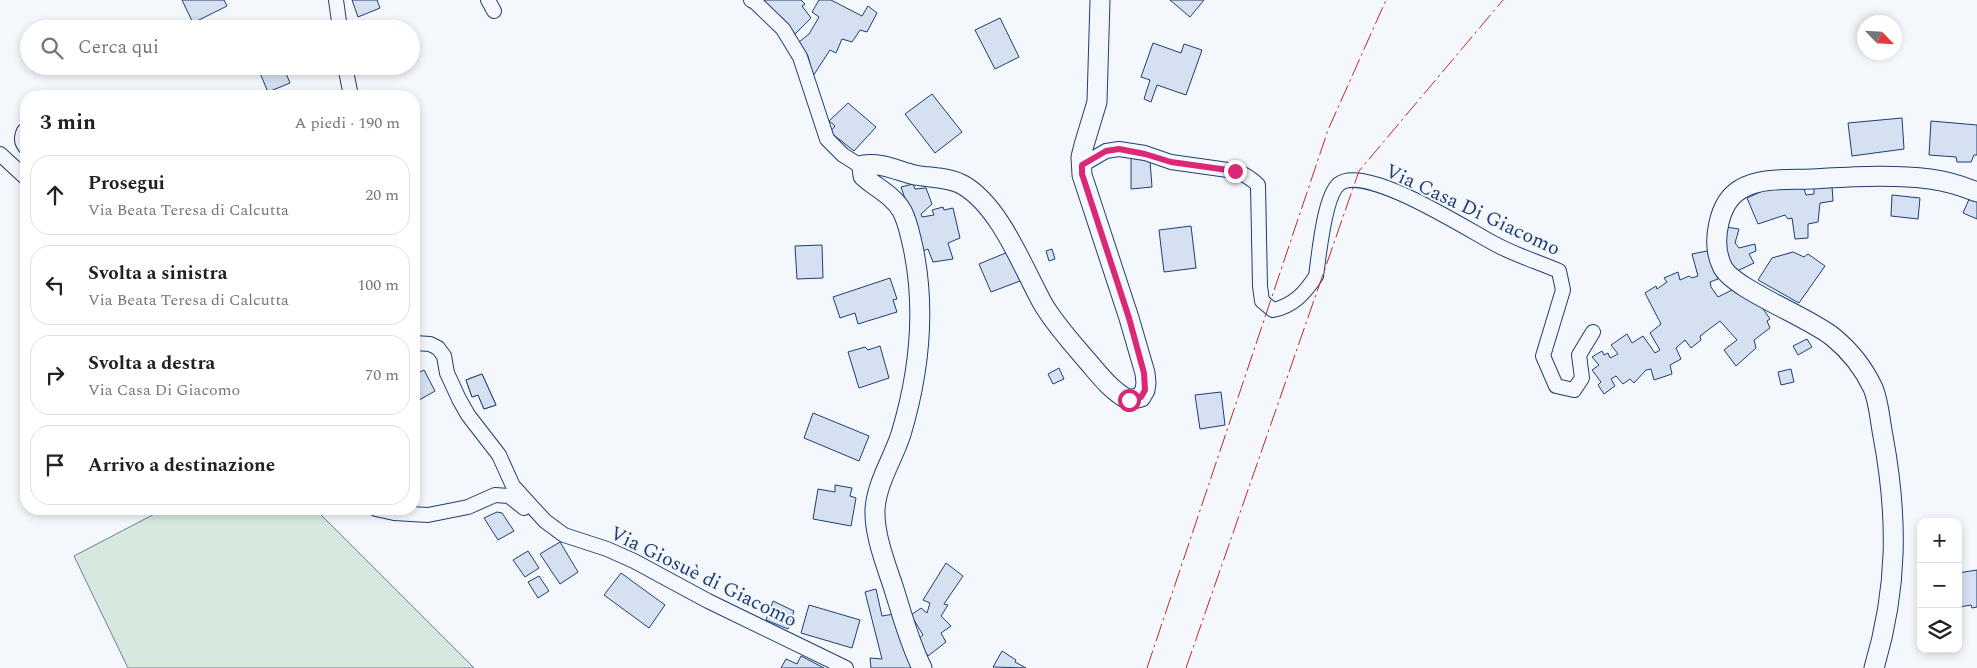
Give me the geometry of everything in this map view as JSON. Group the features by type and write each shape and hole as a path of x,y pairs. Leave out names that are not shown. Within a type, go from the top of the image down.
{"street":[{"path":"336,0 339,20"},
{"path":"751,0 756,2 783,28 800,57 827,139 843,154 862,167 863,176 881,188 895,202 902,211 912,245 918,277 920,305 919,350 901,435 883,478 875,508 877,530 886,564 913,650 922,668"},
{"path":"862,167 863,165 878,165 910,174 953,181 977,195 1000,223 1044,305 1061,330 1113,389 1125,398 1136,399 1141,397 1145,390 1144,373 1129,318 1082,174 1084,145 1097,102 1100,0"},
{"path":"347,75 350,90"},
{"name":"Via Casa Di Giacomo","path":"1082,165 1106,151 1119,149 1171,162 1235,171 1253,179 1258,185 1262,301 1273,310 1284,308 1297,300 1316,276 1330,198 1337,185 1345,180 1374,183 1391,190 1432,208 1497,245 1559,271 1562,290 1543,356 1556,386 1574,390 1582,378 1579,355 1593,332"},
{"path":"0,154 20,172"},
{"path":"1874,668 1884,638 1892,594 1894,517 1889,470 1874,391 1866,374 1834,337 1793,312 1736,282 1728,275 1720,260 1717,242 1719,227 1723,210 1731,196 1742,188 1771,181 1899,177 1930,179 1951,183 1977,192"},
{"name":"Via Giosuè di Giacomo","path":"420,343 430,344 438,348 444,356 447,374 468,415 499,455 513,486 545,521 564,535 634,561 708,602 846,668"},
{"name":"Via Giosuè di Giacomo","path":"420,515 428,515 468,507 495,495 509,496 534,516 545,521"}],"shaded area":[{"path":"153,515 321,515 474,668 128,668 74,556"}],"building":[{"path":"182,0 224,0 227,6 199,20 192,20"},
{"path":"352,0 377,0 380,8 358,17"},
{"path":"763,0 801,0 805,4 802,6 811,18 795,34"},
{"path":"819,0 831,0 862,16 868,6 877,13 867,32 860,30 852,42 842,39 836,53 830,50 813,76 808,56 799,42 809,34 819,17 812,12"},
{"path":"1170,0 1204,0 1190,17"},
{"path":"1000,18 1019,57 995,69 975,30"},
{"path":"1153,43 1181,53 1184,44 1202,50 1186,95 1157,85 1151,102 1144,99 1150,80 1141,77"},
{"path":"261,75 287,75 290,83 273,90 267,90"},
{"path":"932,94 962,132 935,153 905,114"},
{"path":"848,103 876,127 854,151 830,132 835,126 829,121"},
{"path":"1902,118 1904,149 1852,156 1848,123"},
{"path":"1931,121 1977,125 1977,155 1974,155 1971,162 1957,162 1956,157 1929,155"},
{"path":"1131,157 1150,161 1152,187 1131,189"},
{"path":"913,184 915,189 926,188 932,204 921,214 922,217 934,215 932,210 943,207 944,210 953,208 960,238 948,243 953,259 933,262 928,249 923,251 901,187"},
{"path":"1814,184 1832,186 1833,201 1820,203 1818,222 1808,224 1808,238 1795,239 1792,218 1788,219 1785,215 1758,224 1747,198 1769,188 1803,186 1806,195 1814,194"},
{"path":"1892,195 1920,198 1918,219 1891,216"},
{"path":"1970,197 1977,200 1977,219 1963,213"},
{"path":"1191,226 1196,268 1164,272 1159,230"},
{"path":"1726,227 1739,229 1735,243 1739,248 1755,244 1756,251 1749,254 1754,263 1735,272 1723,251"},
{"path":"822,245 823,278 797,279 795,246"},
{"path":"1052,249 1055,259 1049,261 1046,251"},
{"path":"1707,251 1718,279 1710,282 1711,287 1718,297 1738,287 1752,293 1770,319 1767,321 1770,328 1754,340 1756,348 1736,366 1724,350 1737,340 1720,321 1700,336 1701,340 1691,348 1685,340 1676,348 1681,359 1670,365 1672,374 1654,380 1651,369 1646,370 1634,383 1630,379 1623,384 1616,376 1611,379 1615,386 1604,394 1598,385 1601,382 1592,370 1599,365 1592,357 1602,351 1604,355 1608,353 1610,358 1618,354 1611,345 1627,334 1632,343 1643,336 1655,353 1660,350 1650,333 1661,324 1645,293 1656,286 1657,289 1667,282 1664,278 1678,272 1680,280 1689,276 1692,278 1698,276 1692,254"},
{"path":"1008,252 1020,281 991,292 979,264"},
{"path":"1793,252 1804,257 1808,254 1825,266 1799,303 1758,280 1772,258"},
{"path":"890,278 897,299 893,300 897,312 858,324 855,313 840,318 833,297"},
{"path":"1807,339 1812,347 1798,355 1793,346"},
{"path":"880,346 889,378 859,388 848,352 865,347 868,350"},
{"path":"1059,368 1064,379 1053,384 1048,374"},
{"path":"1791,369 1794,382 1781,385 1778,372"},
{"path":"424,370 435,391 420,400 420,372"},
{"path":"482,374 496,405 484,409 478,395 472,397 466,380"},
{"path":"482,374 496,405 484,409 478,395 472,397 466,380"},
{"path":"1221,392 1225,425 1200,429 1195,395"},
{"path":"813,413 869,436 859,461 804,438"},
{"path":"835,485 852,488 850,496 856,498 851,526 813,519 818,489 835,492"},
{"path":"497,512 502,513 514,531 498,540 484,518"},
{"path":"560,542 578,572 560,584 540,554"},
{"path":"528,551 539,568 525,577 513,560"},
{"path":"946,563 963,576 944,604 948,605 941,616 951,626 941,633 946,642 928,656 917,640 923,635 911,615 921,608 927,613 930,603 923,600"},
{"path":"1977,570 1977,607 1972,608 1971,605 1962,607 1962,572"},
{"path":"621,573 665,605 649,628 604,595"},
{"path":"539,576 549,591 538,598 528,582"},
{"path":"876,589 882,616 894,614 912,668 871,668 870,658 882,659 865,592"},
{"path":"773,601 794,611 788,629 766,620"},
{"path":"809,605 860,620 852,648 801,633"},
{"path":"1002,651 1016,660 1015,662 1026,668 993,667"},
{"path":"801,656 824,668 781,668 786,659 797,664"}],"power":[{"path":"1147,668 1328,130 1386,0"},
{"path":"1186,668 1359,171 1503,0"}],"route":[{"path":"1129,400 1141,397 1146,383 1129,318 1082,174 1082,165 1094,156 1106,151 1119,149 1171,162 1235,171"}]}
